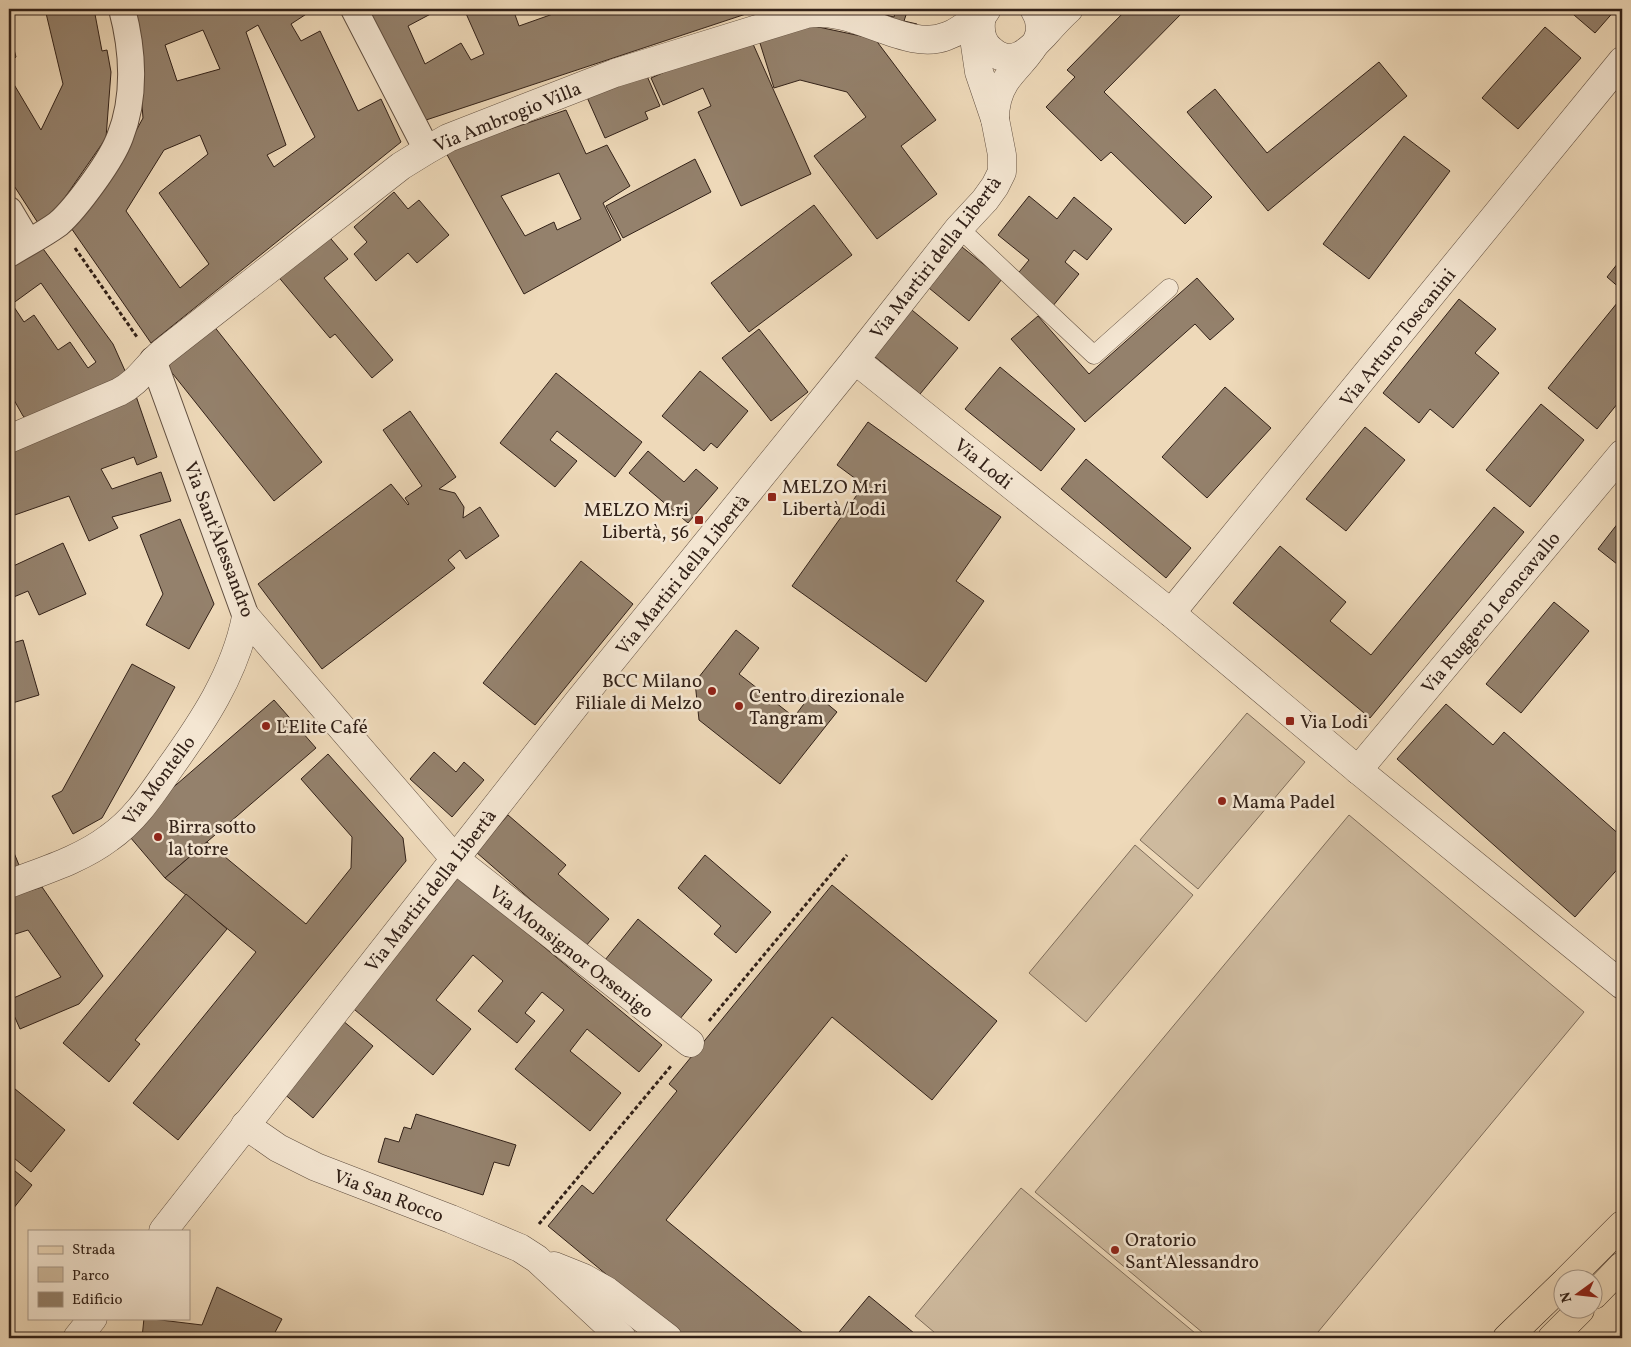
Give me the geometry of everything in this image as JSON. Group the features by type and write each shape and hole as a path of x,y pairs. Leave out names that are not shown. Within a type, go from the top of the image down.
{"main road":[{"path":"1577,1270 1622,1225"},
{"path":"1604,1285 1622,1266"},
{"path":"1507,1338 1554,1293"},
{"path":"1552,1338 1570,1320"}],"street":[{"path":"9,210 19,248 59,223 86,194 109,160 125,124 130,107 130,58 128,35 122,9"},
{"path":"354,9 427,150"},
{"path":"986,9 981,21 981,34 984,42 991,50 1003,57 1014,58 1032,48 1068,9"},
{"name":"Via Ambrogio Villa","path":"9,439 127,388 135,382 153,360 395,171 427,150 459,134 615,73 815,11 840,14 924,41 946,37 958,31 986,9"},
{"name":"Via Martiri della Libertà","path":"164,1230 245,1124 578,702 855,360 959,228 985,200 995,186 1002,172 1002,155 994,119 981,82 975,45 977,24 986,9"},
{"path":"994,119 996,101 1005,82 1037,41 1040,30 1039,18 1034,9"},
{"name":"Via Arturo Toscanini","path":"1171,613 1622,61"},
{"name":"Via Sant'Alessandro","path":"153,360 246,617 454,859"},
{"name":"Via Lodi","path":"855,360 1171,613 1358,770 1622,985"},
{"name":"Via Ruggero Leoncavallo","path":"1358,770 1622,454"},
{"name":"Via Montello","path":"9,884 94,848 126,825 134,816 173,764 225,681 240,643 246,617"},
{"name":"Via Monsignor Orsenigo","path":"454,859 690,1043"},
{"name":"Via San Rocco","path":"245,1124 278,1148 316,1167 452,1219 591,1282 625,1304 652,1334"},
{"name":"Via San Rocco","path":"529,1254 622,1338"},
{"path":"77,1338 91,1320"}],"lane":[{"path":"959,228 1094,355 1169,288"}],"path":[{"path":"59,223 153,360"},
{"path":"529,1254 690,1043 847,855"}],"green space":[{"name":"Mama Padel","path":"1247,713 1305,762 1198,889 1140,840"},
{"path":"1349,815 1584,1012 1313,1338 1209,1338 1035,1192"},
{"path":"1135,845 1193,895 1086,1022 1029,973"},
{"path":"1021,1188 1201,1338 941,1338 915,1316"}],"building":[{"path":"45,9 94,9 102,51 107,50 111,72 106,138 50,219 38,223 9,178 9,76 41,130 63,84"},
{"path":"127,9 310,9 311,11 291,24 301,41 320,31 358,111 381,99 401,142 151,343 69,225 119,162 143,118 137,44","holes":["258,25 315,137 274,167 267,155 286,145 246,32","203,30 220,69 177,81 165,45","200,135 208,154 159,193 209,264 180,288 126,211 164,150"]},
{"path":"359,9 440,9 408,26 425,64 461,43 471,60 484,54 464,9 513,9 519,26 567,9 761,9 417,123"},
{"path":"896,9 908,9 904,21 917,24 914,33 874,12 894,17"},
{"path":"1127,9 1186,9 1104,92 1212,197 1185,224 1111,152 1101,161 1046,107 1075,77 1067,70"},
{"path":"1567,9 1616,9 1595,33"},
{"path":"809,25 875,39 936,120 901,146 937,194 877,239 814,156 866,117 847,92 800,80 774,88 759,40"},
{"path":"1545,27 1581,58 1518,129 1482,98"},
{"path":"9,30 16,57 9,63"},
{"path":"749,35 811,174 741,206 698,112 711,106 703,88 663,105 651,78"},
{"path":"1379,62 1407,96 1268,211 1187,112 1215,89 1267,153"},
{"path":"644,69 660,106 645,112 648,119 605,138 586,95"},
{"path":"566,110 586,154 607,145 630,186 603,203 621,240 524,294 445,151","holes":["559,173 581,219 557,230 554,222 525,236 501,196"]},
{"path":"1404,136 1450,171 1369,279 1323,244"},
{"path":"695,159 711,192 623,238 606,206"},
{"path":"394,192 408,209 419,200 449,235 417,263 408,253 376,281 354,254 367,242 354,227"},
{"path":"1029,196 1057,219 1074,197 1112,229 1087,260 1074,250 1065,262 1079,274 1052,307 1015,277 1029,260 998,235"},
{"path":"814,205 852,255 749,332 711,283"},
{"path":"326,233 348,259 324,278 393,360 372,378 335,334 330,338 276,274"},
{"path":"41,246 113,344 126,373 118,382 28,420 23,416 9,391 9,266","holes":["41,283 96,362 88,368 70,342 58,350 34,315 24,322 12,304"]},
{"path":"962,247 1002,279 969,321 929,288"},
{"path":"1622,258 1622,290 1607,277"},
{"path":"1197,278 1234,319 1210,340 1195,324 1085,422 1011,339 1038,316 1089,374"},
{"path":"1622,297 1622,398 1597,429 1548,388"},
{"path":"1459,299 1496,329 1475,353 1499,373 1453,428 1430,409 1419,423 1383,393"},
{"path":"907,306 958,348 920,394 869,352"},
{"path":"213,325 322,462 274,501 165,364"},
{"path":"759,329 808,392 771,421 722,358"},
{"path":"1000,367 1075,429 1041,471 965,409"},
{"path":"700,371 748,411 717,448 711,443 704,451 662,416"},
{"path":"556,373 642,442 615,477 557,431 550,440 577,461 555,487 500,443"},
{"path":"1225,387 1271,428 1207,498 1162,457"},
{"path":"136,396 157,457 137,465 134,457 101,469 112,489 161,472 171,501 112,517 118,528 89,541 69,496 9,517 9,452"},
{"path":"1541,404 1584,440 1530,507 1486,470"},
{"path":"410,411 456,477 439,489 455,493 464,507 463,518 480,507 499,536 466,559 460,550 448,560 455,568 322,669 258,584 391,484 409,504 405,498 422,486 383,430"},
{"path":"868,422 1001,517 956,581 984,601 926,682 792,586 864,485 837,465"},
{"path":"1365,427 1405,460 1346,531 1306,499"},
{"path":"648,451 684,482 696,469 718,488 688,523 629,473"},
{"path":"1086,459 1191,548 1166,578 1061,489"},
{"path":"1494,507 1524,532 1370,718 1233,603 1280,546 1346,602 1330,621 1371,655"},
{"path":"1622,518 1622,568 1598,549"},
{"path":"180,519 214,604 189,649 146,625 163,594 140,535"},
{"path":"63,543 86,594 39,615 28,591 9,599 9,568"},
{"path":"581,561 633,604 535,725 483,683"},
{"path":"1554,602 1589,631 1521,713 1486,684"},
{"name":"Centro direzionale Tangram","path":"736,630 759,648 739,674 794,717 813,692 837,712 780,784 699,720 695,682"},
{"path":"23,640 39,695 9,704 9,644"},
{"path":"132,664 175,687 102,818 73,834 52,796 62,791"},
{"path":"274,700 316,748 165,878 124,830"},
{"path":"1446,704 1493,745 1504,732 1622,837 1622,864 1575,917 1397,759"},
{"path":"434,752 456,772 464,762 484,780 452,817 410,779"},
{"path":"328,754 403,838 406,861 178,1140 133,1103 256,952 165,878 207,842 306,924 351,868 352,837 301,779"},
{"path":"508,815 566,865 558,874 609,919 585,947 476,852"},
{"path":"9,844 21,870 9,874"},
{"path":"705,855 771,912 736,953 714,934 721,926 678,888"},
{"path":"456,874 662,1045 639,1072 587,1029 570,1051 621,1093 590,1131 515,1069 564,1010 542,992 525,1013 535,1021 517,1043 478,1011 503,981 473,955 436,1000 471,1029 433,1075 349,1005"},
{"path":"832,885 997,1021 932,1100 832,1017 666,1220 809,1338 683,1338 548,1226 582,1185 593,1194 677,1091 669,1084"},
{"path":"42,887 103,976 79,1004 20,1029 9,1000 61,977 28,930 9,936 9,897"},
{"path":"186,894 227,929 135,1040 140,1044 109,1082 63,1043"},
{"path":"638,919 712,980 679,1020 605,960"},
{"path":"342,1020 373,1046 313,1118 283,1093"},
{"path":"9,1084 65,1130 31,1172 9,1154"},
{"path":"416,1114 516,1145 509,1166 494,1162 483,1195 378,1162 385,1138 399,1142 404,1127 411,1129"},
{"path":"9,1166 32,1185 9,1214"},
{"path":"217,1287 282,1319 272,1338 142,1338 144,1320 202,1325"},
{"path":"869,1296 920,1338 834,1338"}],"place":[{"name":"MELZO M.ri Libertà/Lodi","path":"772,497"},
{"name":"MELZO M.ri Libertà, 56","path":"699,520"},
{"name":"BCC Milano Filiale di Melzo","path":"712,691"},
{"name":"Centro direzionale Tangram","path":"739,706"},
{"name":"Via Lodi","path":"1290,721"},
{"name":"L'Elite Café","path":"266,726"},
{"name":"Mama Padel","path":"1222,801"},
{"name":"Birra sotto la torre","path":"158,837"},
{"name":"Oratorio Sant'Alessandro","path":"1115,1250"}]}
